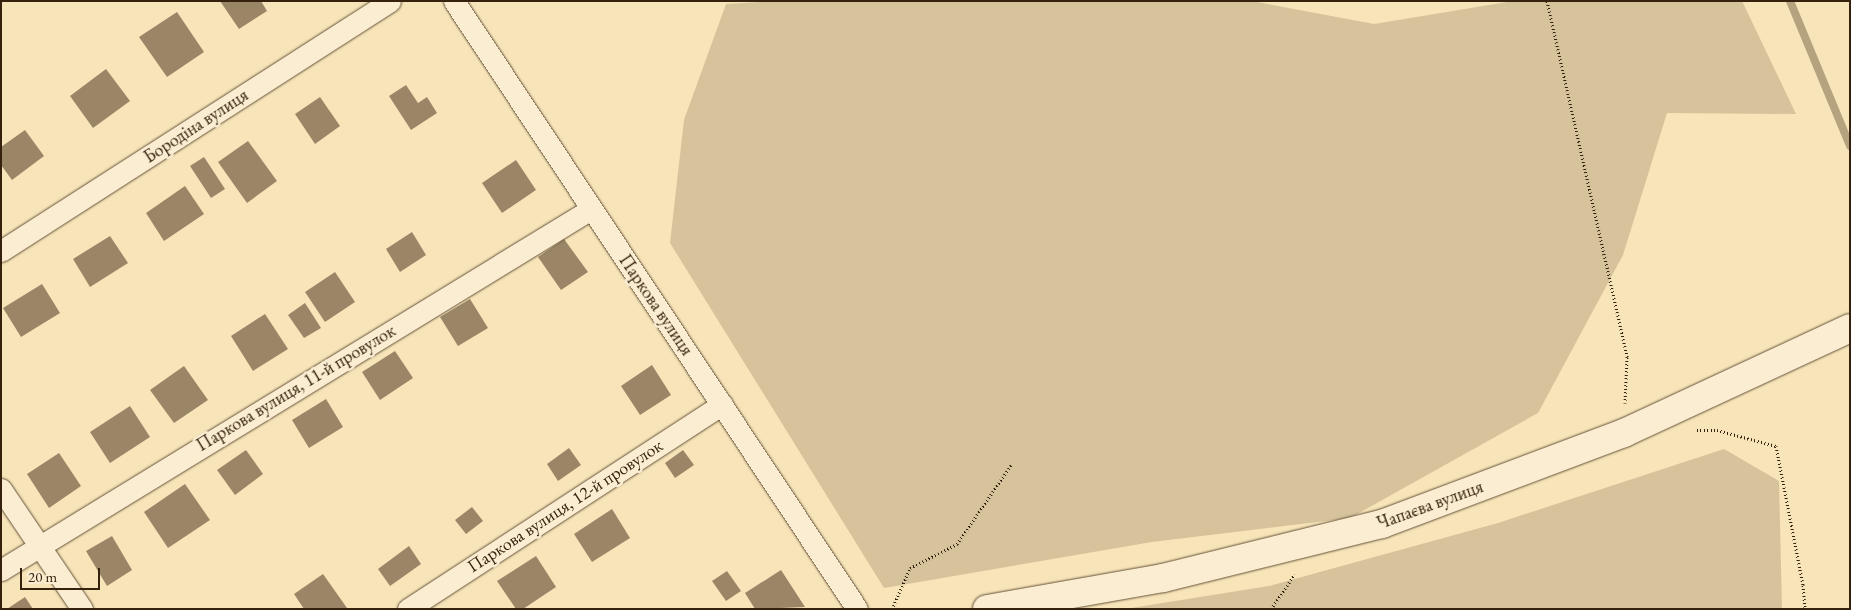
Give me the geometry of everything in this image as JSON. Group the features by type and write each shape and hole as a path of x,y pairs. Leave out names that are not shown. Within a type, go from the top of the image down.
{"street":[{"name":"Бородіна вулиця","path":"1,251 390,1"},
{"name":"Паркова вулиця","path":"454,1 857,609"},
{"name":"Паркова вулиця, 11-й провулок","path":"1,570 40,544 591,209"},
{"name":"Чапаєва вулиця","path":"987,609 1163,578 1382,524 1624,433 1850,328"},
{"name":"Паркова вулиця, 12-й провулок","path":"408,609 722,404"},
{"path":"1,489 40,544 82,609"}],"path":[{"path":"1547,1 1627,357 1624,433"},
{"path":"1689,431 1717,430 1776,446 1802,585 1804,609"},
{"path":"892,609 910,568 956,544 1011,465"}],"shaded area":[{"path":"777,1 1252,1 1374,24 1513,1 1742,1 1796,114 1667,113 1623,255 1538,413 1350,518 1152,542 884,588 670,243 684,120 726,4"},
{"path":"1724,449 1779,481 1782,609 1125,609 1269,586 1498,523"}],"building":[{"path":"220,1 261,1 267,11 239,29"},
{"path":"177,12 204,52 167,77 139,37"},
{"path":"106,69 130,101 93,128 70,96"},
{"path":"406,85 418,103 427,97 437,113 411,130 389,96"},
{"path":"320,97 340,126 315,144 295,114"},
{"path":"25,130 44,156 12,180 1,165 1,147"},
{"path":"248,141 277,181 247,203 218,162"},
{"path":"204,157 225,189 211,198 190,166"},
{"path":"516,160 536,190 502,213 482,183"},
{"path":"185,186 204,214 164,241 146,213"},
{"path":"412,232 426,255 400,272 386,249"},
{"path":"110,236 128,263 90,287 73,259"},
{"path":"564,239 588,272 561,290 538,257"},
{"path":"335,272 355,302 325,322 305,292"},
{"path":"42,284 60,313 21,337 3,308"},
{"path":"470,299 488,328 458,346 440,317"},
{"path":"305,303 321,328 304,338 288,315"},
{"path":"265,314 288,349 253,371 231,336"},
{"path":"395,351 413,378 380,400 362,372"},
{"path":"652,365 671,395 640,415 621,386"},
{"path":"184,366 208,400 174,423 150,390"},
{"path":"326,399 343,427 309,448 292,420"},
{"path":"130,406 150,437 110,463 90,432"},
{"path":"569,448 581,465 558,481 547,464"},
{"path":"246,450 263,474 235,495 217,470"},
{"path":"683,450 694,465 675,478 665,463"},
{"path":"59,453 81,486 49,508 27,474"},
{"path":"185,484 210,520 168,548 144,512"},
{"path":"472,507 483,521 466,534 455,520"},
{"path":"612,509 630,538 592,562 574,534"},
{"path":"112,536 132,570 107,586 86,551"},
{"path":"409,546 421,564 390,586 378,569"},
{"path":"536,556 556,587 523,609 516,609 497,581"},
{"path":"781,570 805,607 755,609 745,593"},
{"path":"727,571 741,591 726,601 712,581"},
{"path":"323,574 347,608 304,609 294,594"},
{"path":"25,597 33,609 7,609"}],"waterway":[{"path":"1790,1 1850,146"}]}
